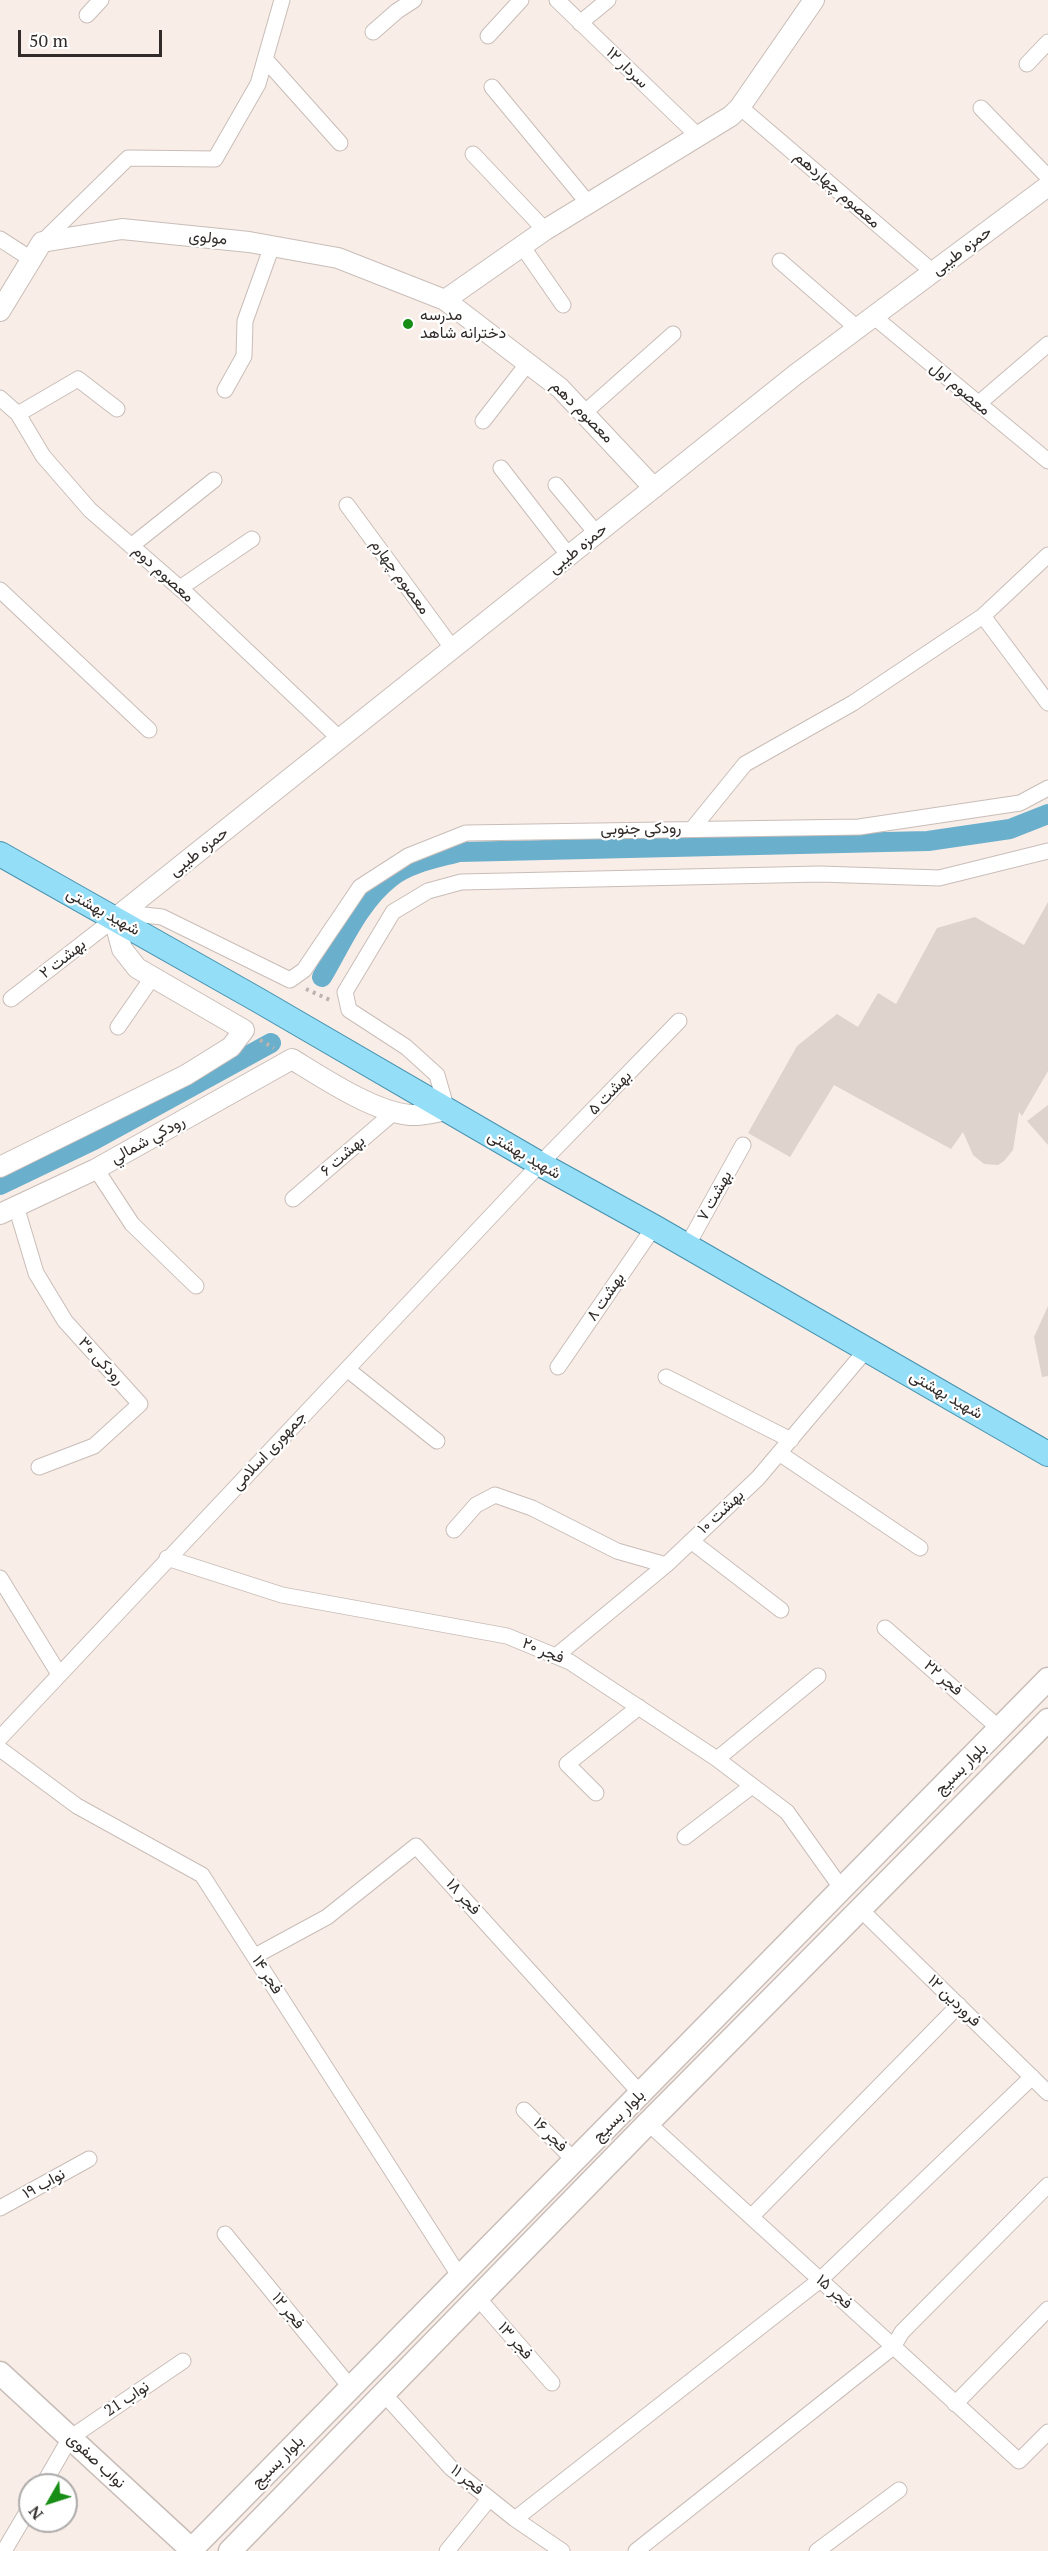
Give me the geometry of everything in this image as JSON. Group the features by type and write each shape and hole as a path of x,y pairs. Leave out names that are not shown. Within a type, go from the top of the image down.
{"main road":[{"name":"شهید بهشتی","path":"0,854 867,1349 1046,1454"},
{"name":"بلوار بسیج","path":"191,2551 1048,1679"},
{"name":"بلوار بسیج","path":"230,2551 648,2123 1048,1720"},
{"path":"842,1889 860,1909"},
{"name":"نواب صفوی","path":"0,2373 191,2551"}],"street":[{"path":"87,15 101,0"},
{"path":"373,32 414,0"},
{"path":"488,36 521,0"},
{"name":"سردار ۱۲","path":"557,0 698,136"},
{"path":"580,23 608,0"},
{"path":"445,300 545,230 731,116 740,107 814,0"},
{"path":"0,310 42,242 128,158 214,159 258,84 280,1"},
{"path":"1027,64 1048,42"},
{"path":"265,59 340,143"},
{"path":"492,87 588,203"},
{"name":"معصوم چهاردهم","path":"740,107 933,272"},
{"path":"981,108 1048,177"},
{"path":"473,154 545,230"},
{"name":"حمزه طیبی","path":"114,919 857,328 1048,186"},
{"name":"مولوی","path":"42,242 122,229 272,246 338,258 445,300"},
{"path":"0,239 31,259"},
{"path":"225,390 244,357 245,321 272,246"},
{"path":"522,246 563,305"},
{"path":"780,261 857,328"},
{"name":"معصوم دهم","path":"445,300 561,387 654,488"},
{"name":"معصوم اول","path":"873,316 1048,461"},
{"path":"585,413 673,334"},
{"path":"978,404 1048,344"},
{"path":"483,421 528,363"},
{"path":"18,414 78,379 117,409"},
{"name":"معصوم دوم","path":"0,398 18,414 43,456 90,510 180,588 340,739"},
{"path":"501,468 569,556"},
{"path":"131,546 214,480"},
{"path":"556,484 597,534"},
{"name":"معصوم چهارم","path":"347,505 453,649"},
{"path":"180,588 252,539"},
{"path":"693,828 745,764 853,703 983,616 1048,555"},
{"path":"0,591 149,730"},
{"path":"983,616 1048,703"},
{"name":"رودکی جنوبی","path":"290,980 304,970 360,887 408,856 466,833 859,826 1020,803 1048,788"},
{"path":"292,1059 351,1094 393,1113 413,1115 447,1110 436,1075 405,1047 349,1010 345,992 393,912 428,891 461,882 820,874 939,878 1048,851"},
{"path":"0,1167 186,1075 231,1047 244,1030 152,978 128,959 122,949 114,919 144,915 162,917 290,980"},
{"name":"بهشت ۲","path":"11,999 114,919"},
{"path":"118,1028 152,978"},
{"name":"بهشت ۵","path":"540,1164 679,1021"},
{"name":"رودکي شمالي","path":"8,1210 96,1169 292,1059"},
{"name":"بهشت ۶","path":"293,1199 393,1113"},
{"name":"بهشت ۷","path":"687,1246 743,1145"},
{"name":"جمهوری اسلامی","path":"0,1738 540,1164"},
{"path":"96,1169 132,1224 196,1286"},
{"name":"رودکی ۳۰","path":"8,1210 36,1273 65,1321 140,1404 94,1446 39,1467"},
{"name":"بهشت ۸","path":"558,1367 654,1227"},
{"name":"بهشت ۱۰","path":"556,1656 666,1565 758,1478 867,1349"},
{"path":"347,1369 437,1441"},
{"path":"666,1377 791,1440"},
{"path":"779,1453 920,1548"},
{"path":"454,1530 476,1505 495,1496 532,1508 617,1551 666,1565"},
{"path":"691,1541 782,1610"},
{"name":"فجر ۲۰","path":"167,1558 282,1595 507,1636 570,1662 717,1759 787,1812 842,1889"},
{"path":"0,1578 59,1674"},
{"name":"فجر ۲۲","path":"885,1628 1000,1729"},
{"path":"717,1759 818,1676"},
{"path":"596,1793 567,1764 639,1707"},
{"name":"فجر ۱۴","path":"0,1749 76,1806 202,1875 460,2277"},
{"path":"685,1837 752,1786"},
{"name":"فجر ۱۸","path":"255,1956 327,1917 416,1846 641,2094"},
{"name":"۱۲ فروردین","path":"860,1909 1043,2084"},
{"path":"751,2217 959,2005"},
{"path":"515,2519 820,2280 1043,2084"},
{"name":"فجر ۱۶","path":"524,2110 575,2161"},
{"name":"فجر ۱۵","path":"648,2123 1019,2461 1048,2432"},
{"name":"نواب ۱۹","path":"0,2208 89,2159"},
{"path":"636,2551 893,2347 902,2332 1048,2185"},
{"name":"فجر ۱۲","path":"225,2234 351,2388"},
{"name":"فجر ۱۳","path":"478,2298 552,2383"},
{"path":"956,2404 1048,2309"},
{"name":"نواب 21","path":"70,2438 183,2361"},
{"name":"فجر ۱۱","path":"384,2394 451,2468 515,2519 562,2551"},
{"path":"50,2473 70,2438"},
{"path":"817,2551 899,2490"},
{"path":"447,2551 489,2499"},
{"path":"4,2551 18,2527"}],"path":[{"path":"290,980 349,1010"},
{"path":"244,1030 292,1059"}],"building":[{"path":"1048,902 1048,1071 1022,1116 1019,1112 1013,1150 1004,1161 998,1165 984,1164 973,1155 963,1132 951,1149 834,1085 790,1157 748,1133 797,1046 837,1014 858,1027 878,993 896,1004 937,928 975,917 1024,945"},
{"path":"1048,1105 1048,1145 1027,1121"},
{"path":"1048,1306 1048,1376 1042,1377 1034,1337"}],"waterway":[{"path":"322,977 360,911 379,888 405,868 459,852 928,841 1010,829 1048,814"},
{"path":"0,1185 94,1140 271,1043"}],"place":[{"name":"مدرسه دخترانه شاهد","path":"408,324"}]}
